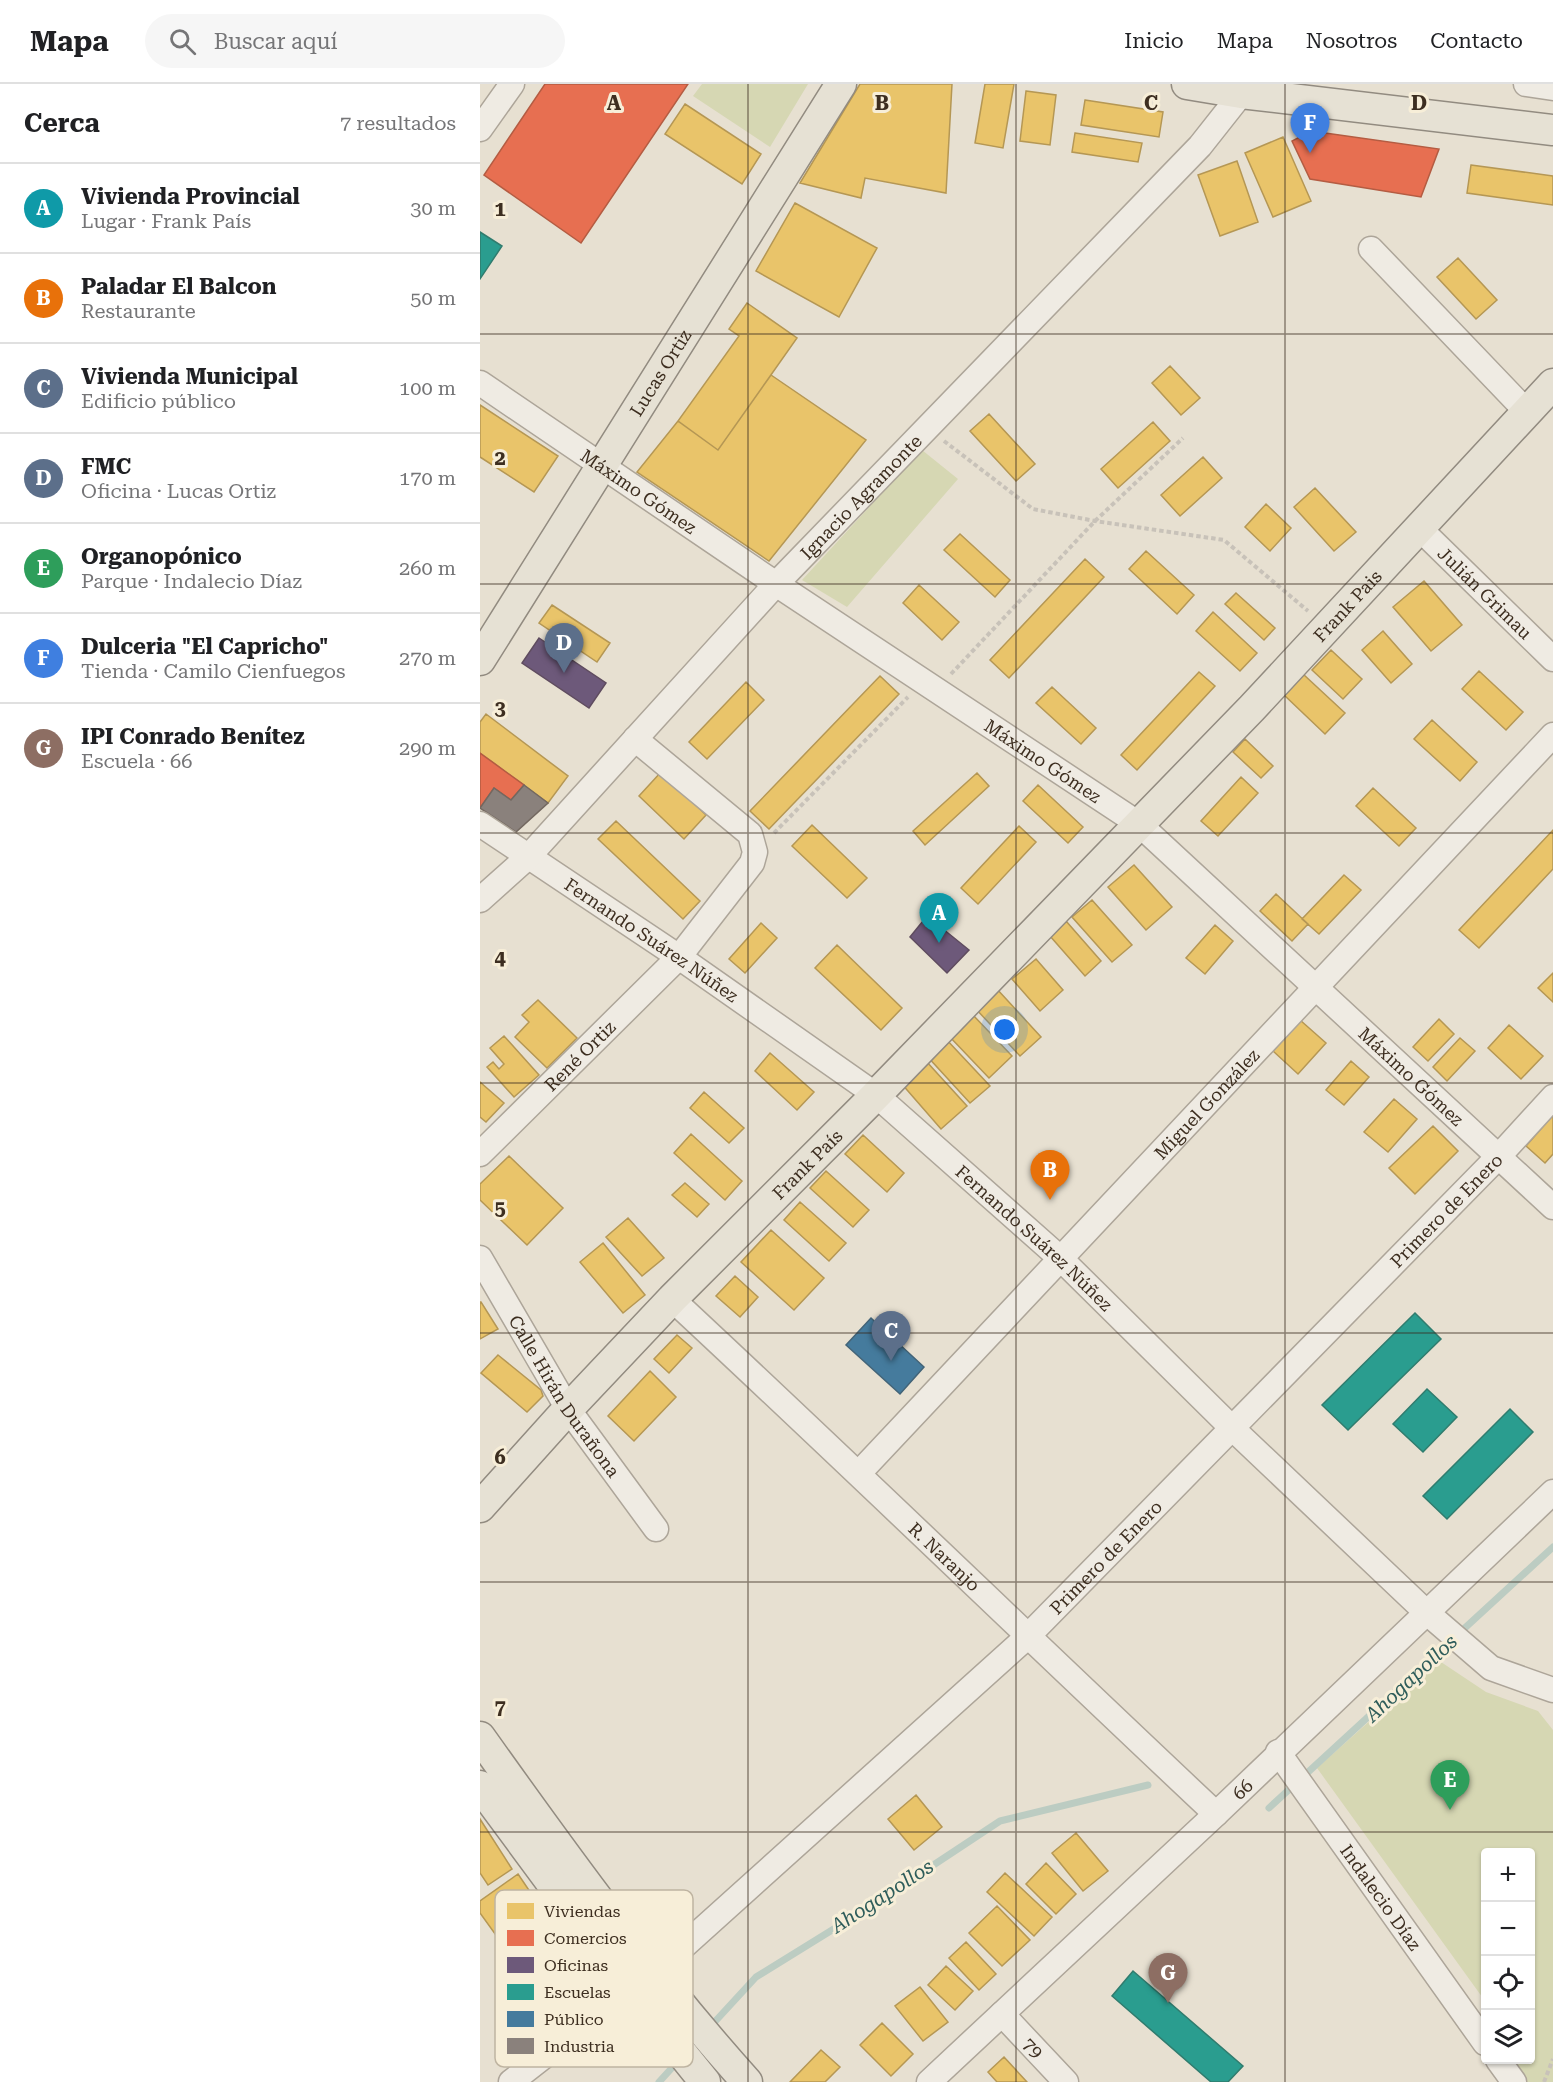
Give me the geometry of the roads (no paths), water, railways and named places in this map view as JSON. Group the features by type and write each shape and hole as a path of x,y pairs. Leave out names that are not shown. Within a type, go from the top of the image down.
{"main road":[{"name":"Lucas Ortiz","path":"480,660 841,84"},
{"path":"1187,84 1245,88 1553,130"},
{"name":"Frank Pais","path":"1139,824 1252,708 1553,384"},
{"name":"Frank País","path":"480,1507 568,1409 672,1299 876,1095 1139,824"},
{"path":"480,1737 592,1890"},
{"path":"480,1786 557,1890"},
{"path":"693,2018 740,2075"},
{"path":"693,2067 705,2082"}],"street":[{"path":"480,129 512,84"},
{"path":"1526,84 1553,88"},
{"name":"Ignacio Agramonte","path":"480,900 529,856 776,584 1200,146 1245,88"},
{"path":"1371,249 1527,412"},
{"name":"Máximo Gómez","path":"480,383 776,584 1139,824 1553,1207"},
{"name":"Julián Grimau","path":"1418,527 1553,659"},
{"name":"Miguel González","path":"859,1473 1553,735"},
{"name":"René Ortiz","path":"480,1154 679,957 753,863 755,852 750,834 635,739"},
{"name":"Fernando Suárez Núñez","path":"480,824 679,957 876,1095 1060,1258 1233,1429 1447,1631 1491,1668 1553,1690"},
{"name":"Primero de Enero","path":"693,1947 1027,1637 1499,1156 1553,1097"},
{"name":"Calle Hirán Durañona","path":"480,1258 568,1409 656,1529"},
{"name":"R. Naranjo","path":"672,1299 859,1473 1027,1637 1216,1814"},
{"name":"66","path":"929,2082 1216,1814 1278,1752 1553,1492"},
{"name":"Indalecio Díaz","path":"1278,1752 1481,2037"},
{"name":"79","path":"1002,2013 1066,2082"},
{"path":"1500,2064 1514,2082"},
{"name":"Primero de Enero","path":"511,2082 532,2067"}],"waterway":[{"name":"Ahogapollos","path":"1269,1808 1553,1547"},
{"name":"Ahogapollos","path":"710,2027 756,1977 879,1901 1000,1821 1148,1785"},
{"name":"Ahogapollos","path":"659,2082 673,2067"}],"place":[{"name":"Dulceria \"El Capricho\"","path":"1310,153"},
{"name":"FMC","path":"564,673"},
{"name":"Vivienda Provincial","path":"939,943"},
{"name":"Paladar El Balcon","path":"1050,1200"},
{"name":"Vivienda Municipal","path":"891,1361"},
{"name":"Organopónico","path":"1450,1810"},
{"name":"IPI Conrado Benítez","path":"1168,2003"}]}
